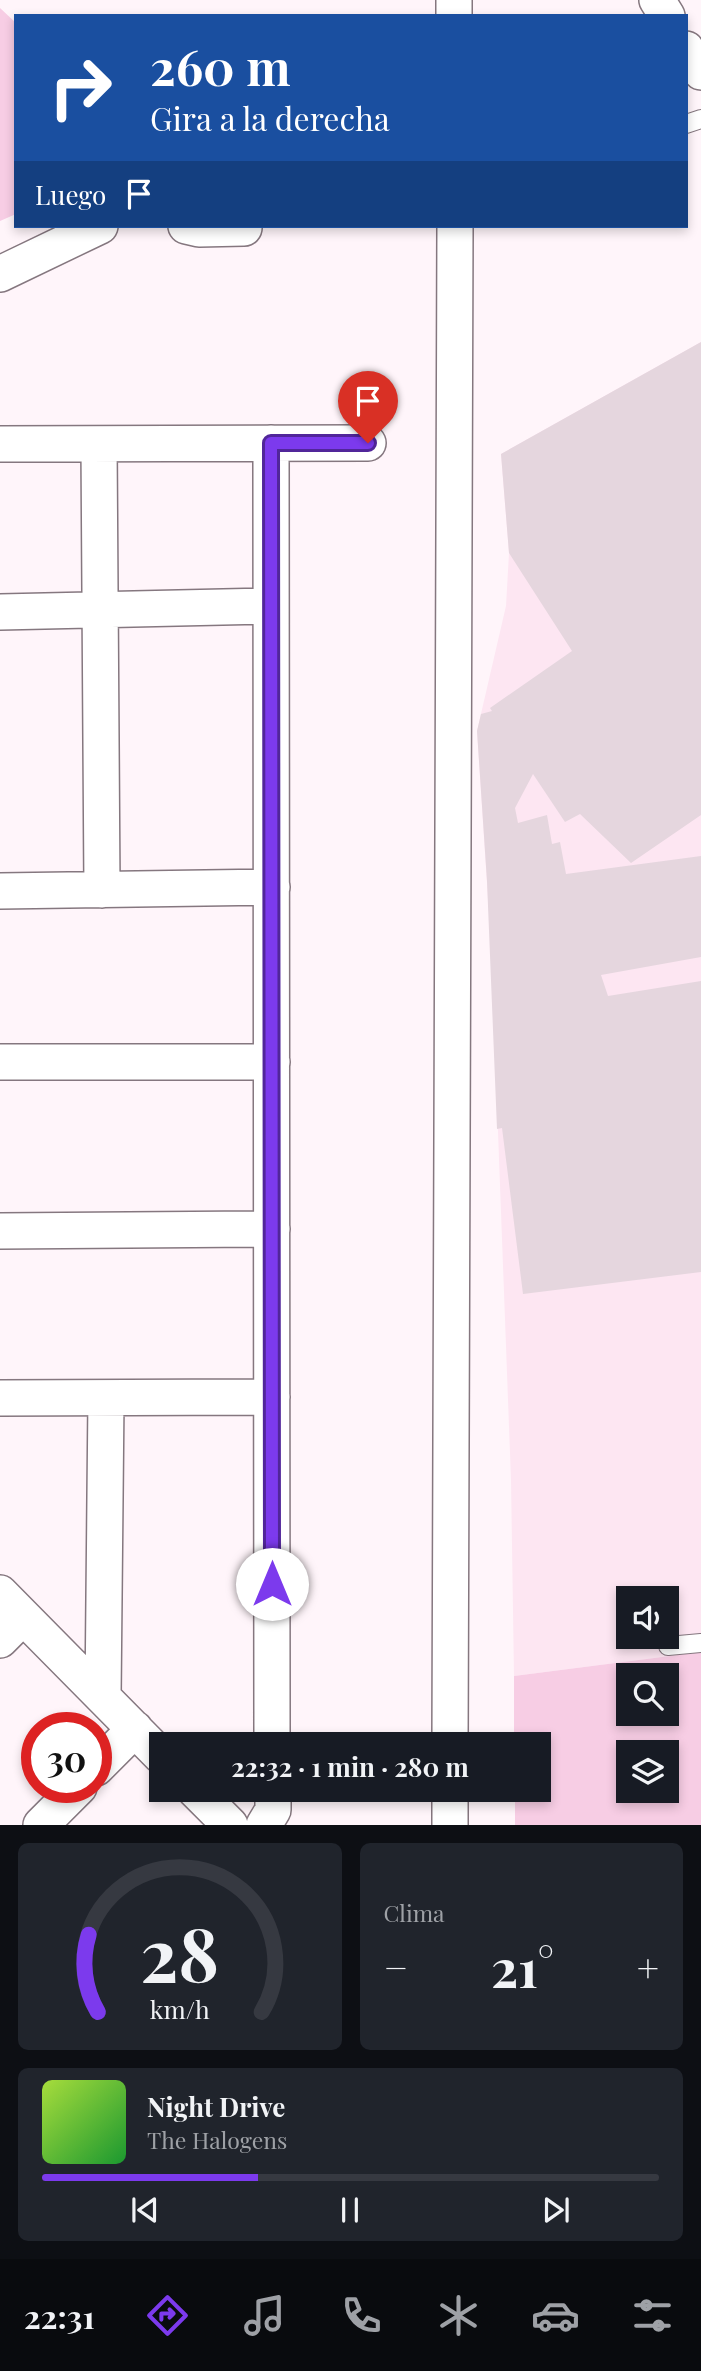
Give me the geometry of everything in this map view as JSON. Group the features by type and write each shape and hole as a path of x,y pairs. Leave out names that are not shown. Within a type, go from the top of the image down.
{"street":[{"path":"0,274 96,228"},
{"path":"195,228 224,228"},
{"path":"450,1732 455,228"},
{"path":"271,443 272,1732"},
{"path":"0,444 368,443"},
{"path":"99,444 102,890"},
{"path":"0,612 271,606"},
{"path":"0,891 272,887"},
{"path":"0,1062 272,1062"},
{"path":"0,1231 272,1229"},
{"path":"0,1398 272,1397"},
{"path":"103,1697 106,1398"},
{"path":"8,1617 103,1697 149,1744"},
{"path":"112,1752 135,1729"},
{"path":"207,1802 230,1825"},
{"path":"264,1825 272,1810 272,1802"},
{"path":"450,1802 450,1825"},
{"path":"41,1825 63,1803"}],"lane":[{"path":"679,1645 701,1643"}],"shaded area":[{"path":"0,8 14,21 14,215 0,221"},
{"path":"701,342 701,1652 514,1676 511,1480 491,944 477,731 506,606 509,553 501,454"},
{"path":"701,1652 701,1825 515,1825 515,1802 551,1802 551,1732 514,1732 514,1676"}],"building":[{"path":"701,342 701,815 631,863 580,814 565,822 533,774 515,808 518,823 547,815 552,844 560,842 566,874 701,856 701,957 601,975 608,996 701,981 701,1272 523,1294 502,1128 497,1129 487,881 477,731 481,714 492,711 490,708 572,651 509,553 501,454"}],"route":[{"path":"272,1584 271,443 368,443"}]}
